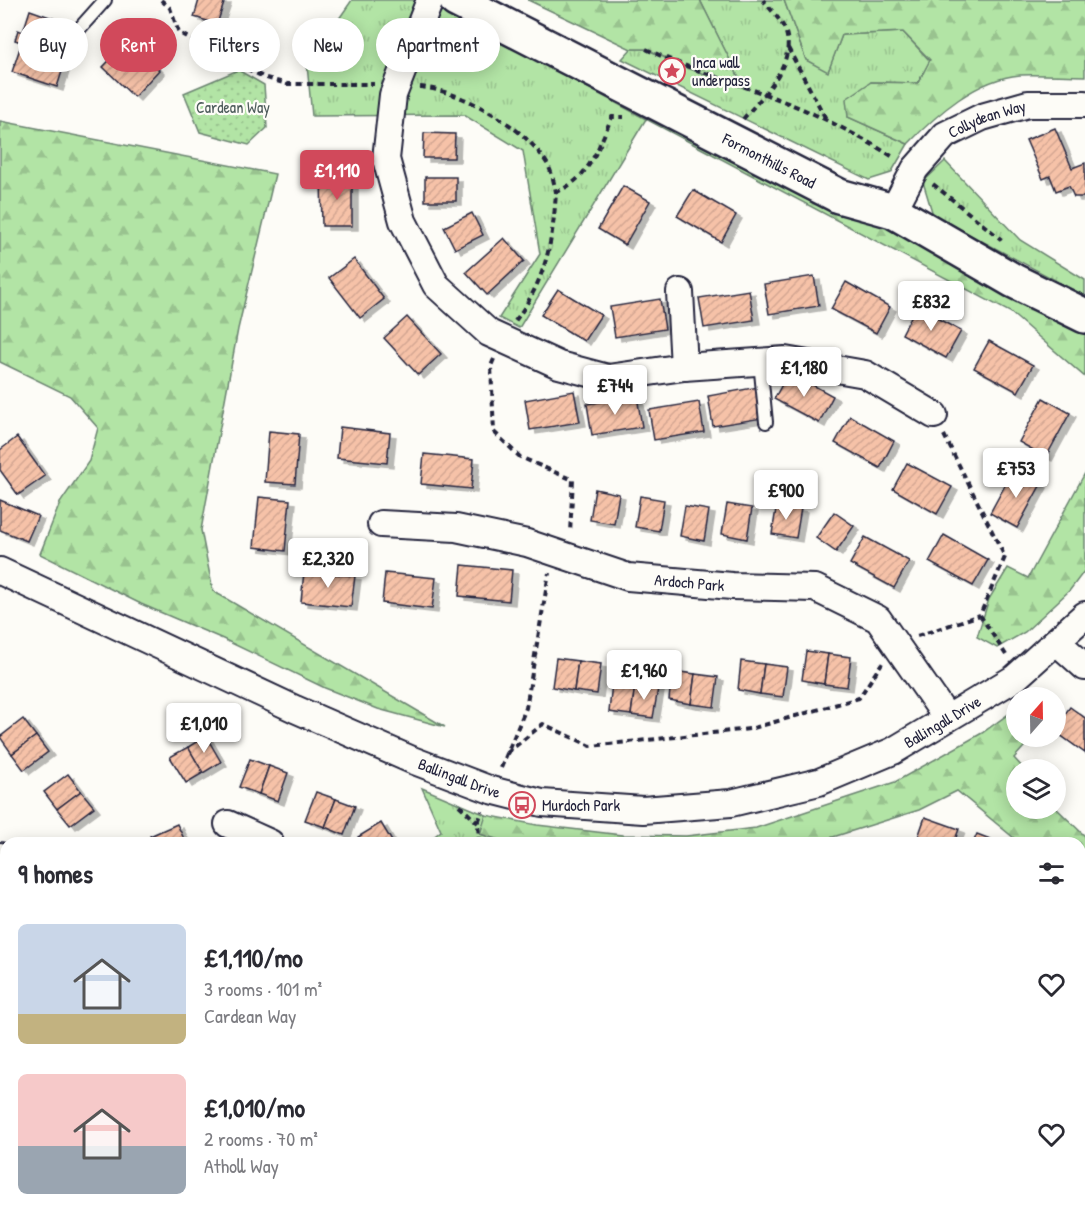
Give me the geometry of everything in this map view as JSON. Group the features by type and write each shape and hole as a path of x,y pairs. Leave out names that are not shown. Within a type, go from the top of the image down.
{"street":[{"path":"430,0 397,85 386,159 403,221 436,285 489,333 559,365 608,378 684,367 785,360 865,374 934,415"},
{"name":"Formonthills Road","path":"456,0 839,196 893,211 1014,281 1085,316"},
{"name":"Collydean Way","path":"893,211 915,170 945,135 982,117 1028,104 1085,104"},
{"path":"680,292 684,367"},
{"name":"Ardoch Park","path":"381,524 456,528 527,543 628,577 732,586 815,588 878,619 947,718"},
{"name":"Ballingall Drive","path":"0,571 295,709 412,760 487,800 643,810 731,803 819,782 893,751 1018,675 1085,615"},
{"path":"1057,642 1085,667"},
{"path":"228,824 257,837"}],"lane":[{"path":"88,19 105,0"},
{"path":"760,362 766,422"}],"path":[{"path":"161,0 170,9 179,33 263,77 287,84 352,82 432,88 451,94 518,130 548,165 556,192 549,255 524,309 502,338 491,366 494,432 520,457 573,480 561,554 526,708 478,823 479,837"},
{"path":"763,0 785,30 788,48 826,120"},
{"path":"727,137 778,75 788,48"},
{"path":"646,49 685,67 764,94 826,120 915,170 1011,247"},
{"path":"556,192 570,187 585,174 612,117"},
{"path":"507,753 543,724 591,746 761,726 859,698 896,643 980,615 1005,557 934,415"},
{"path":"980,615 1018,675"}],"green space":[{"path":"352,0 424,0 458,18 376,18 376,72 500,72 500,41 646,119 519,328 499,318 540,254 523,151 464,115 312,116 308,72 364,72 364,18 340,18"},
{"path":"528,0 700,0 744,88 685,67 647,49 631,49"},
{"path":"700,0 784,0 806,60 828,71 842,35 903,32 930,61 918,83 871,82 848,117 908,144 891,173 869,180 622,59 631,49 646,49 685,67 743,87"},
{"path":"784,0 1085,0 1085,76 1020,75 988,83 958,100 908,144 848,117 846,99 871,82 918,83 930,60 903,32 842,35 828,72 806,60"},
{"name":"Cardean Way","path":"233,72 241,72 264,85 267,128 249,145 200,132 184,93"},
{"path":"646,119 704,133 1085,328 1085,377 1010,312"},
{"path":"0,121 275,174 238,329 201,530 213,591 445,727 378,709 325,688 223,639 141,604 40,554 60,503 89,461 98,428 70,396 0,362"},
{"path":"945,161 1020,240 1085,280 1085,296 933,215 923,182"},
{"path":"1085,473 1085,570 1070,590 1025,632 997,648 977,637 989,599 1008,568 1028,578"},
{"path":"1006,716 1006,747 1024,747 1015,759 1006,759 1006,819 1066,818 1085,837 1013,837 957,791 919,810 833,837 490,837 480,834 486,815 537,825 622,835 686,836 756,828 895,782 982,733"},
{"path":"422,788 486,815 480,834 490,837 434,837 441,831"}],"building":[{"path":"199,0 225,0 219,18 194,17"},
{"path":"30,10 52,18 27,18"},
{"path":"18,54 18,72 62,72 57,87 12,72"},
{"path":"108,72 157,72 134,97"},
{"path":"1055,128 1072,168 1085,163 1085,197 1074,197 1069,186 1056,191 1050,176 1043,179 1026,140"},
{"path":"424,133 455,134 454,158 423,158"},
{"path":"321,176 352,176 352,226 322,226"},
{"path":"425,177 456,177 456,201 425,201"},
{"path":"623,186 650,201 625,245 598,229"},
{"path":"693,190 736,215 721,242 677,216"},
{"path":"472,213 483,235 455,249 444,227"},
{"path":"504,238 524,261 487,295 466,272"},
{"path":"354,259 384,299 360,318 329,278"},
{"path":"814,276 819,306 769,314 764,284"},
{"path":"846,282 890,307 876,333 831,309"},
{"path":"558,289 601,315 584,341 541,315"},
{"path":"749,290 754,320 704,328 699,298"},
{"path":"660,299 665,329 615,337 610,307"},
{"path":"916,307 961,331 946,358 902,334"},
{"path":"407,317 441,354 418,375 384,338"},
{"path":"989,341 1033,365 1018,392 974,368"},
{"path":"789,372 833,396 819,423 774,399"},
{"path":"758,387 763,418 713,426 708,396"},
{"path":"574,391 580,422 530,430 525,400"},
{"path":"637,396 642,427 592,435 587,404"},
{"path":"1043,398 1070,413 1046,457 1019,442"},
{"path":"699,402 704,432 654,440 649,410"},
{"path":"850,416 894,441 880,468 835,443"},
{"path":"340,427 390,433 387,463 337,458"},
{"path":"269,431 299,434 295,484 265,482"},
{"path":"17,437 45,476 18,495 0,470 0,450"},
{"path":"424,454 474,459 471,489 421,484"},
{"path":"907,463 952,487 937,514 893,489"},
{"path":"1014,469 1041,484 1017,528 990,513"},
{"path":"595,489 619,494 614,524 590,520"},
{"path":"640,496 664,500 659,531 635,527"},
{"path":"259,497 290,500 285,551 254,547"},
{"path":"0,500 38,516 27,541 0,530"},
{"path":"777,503 801,508 796,538 772,534"},
{"path":"727,504 752,508 747,539 722,534"},
{"path":"685,506 709,510 704,541 680,536"},
{"path":"834,512 854,526 836,552 816,538"},
{"path":"944,535 988,560 973,586 929,562"},
{"path":"865,537 909,561 894,588 850,564"},
{"path":"462,565 512,570 509,601 459,596"},
{"path":"304,571 355,576 351,607 301,602"},
{"path":"385,573 436,578 432,609 382,603"},
{"path":"806,651 828,654 824,684 802,680"},
{"path":"828,654 851,657 847,687 824,684"},
{"path":"556,658 578,661 574,691 552,687"},
{"path":"578,661 601,664 597,694 574,691"},
{"path":"741,661 764,664 760,694 738,690"},
{"path":"764,664 787,667 783,697 760,694"},
{"path":"672,671 695,674 691,704 669,700"},
{"path":"695,674 718,677 714,707 691,704"},
{"path":"612,683 635,685 631,715 609,712"},
{"path":"635,685 658,688 653,718 631,715"},
{"path":"1070,707 1085,718 1085,753 1066,739 1066,712"},
{"path":"23,719 36,736 12,754 0,737"},
{"path":"36,736 48,752 24,770 12,754"},
{"path":"206,736 221,762 203,773 188,747"},
{"path":"188,747 203,773 186,783 170,757"},
{"path":"250,759 269,766 259,794 239,787"},
{"path":"269,766 288,773 278,801 259,794"},
{"path":"68,774 81,791 57,809 44,792"},
{"path":"81,791 94,807 70,825 57,809"},
{"path":"316,792 336,799 325,827 305,820"},
{"path":"336,799 355,806 344,835 325,827"},
{"path":"925,817 959,829 956,837 918,837"},
{"path":"381,823 389,837 358,837"},
{"path":"177,824 183,837 150,837"}],"place":[{"name":"Inca wall underpass","path":"672,71"},
{"name":"Murdoch Park","path":"522,805"}]}
